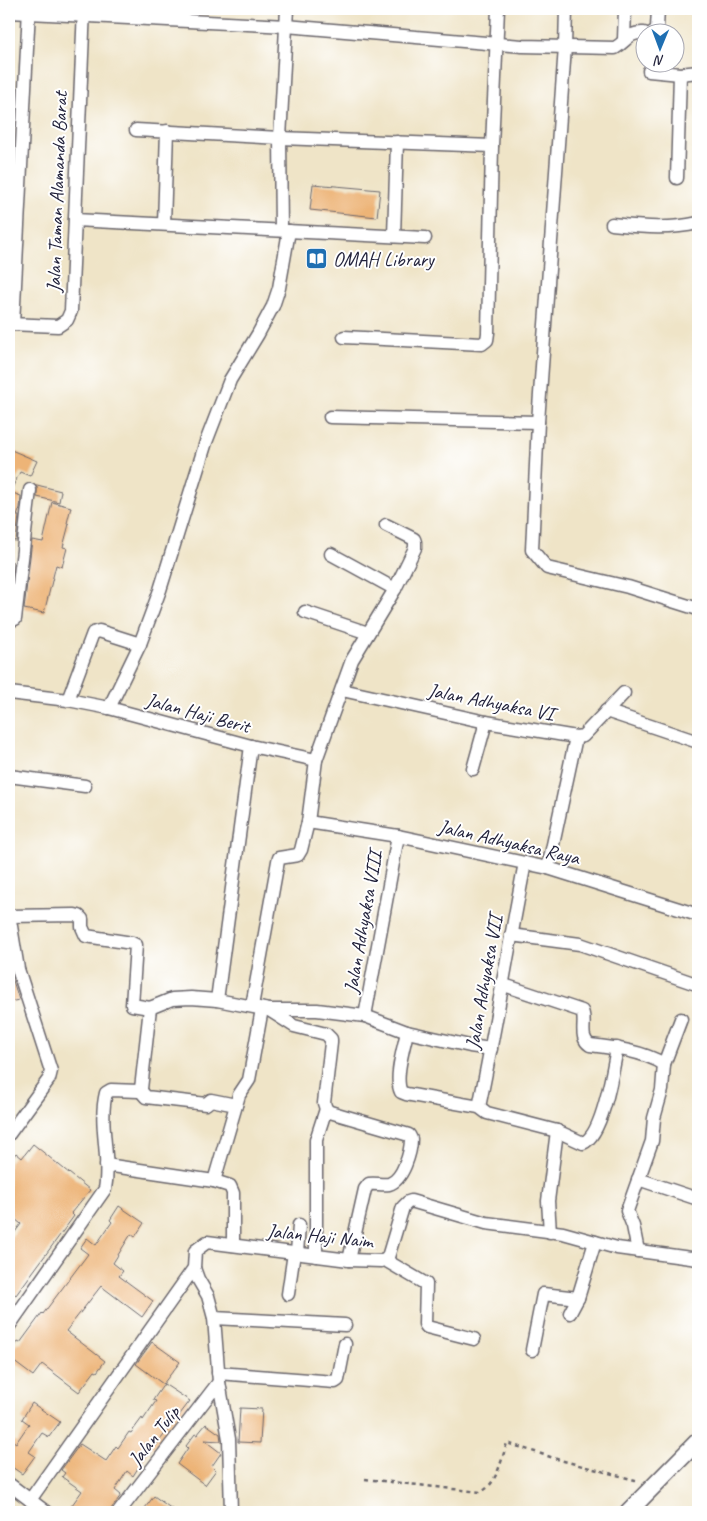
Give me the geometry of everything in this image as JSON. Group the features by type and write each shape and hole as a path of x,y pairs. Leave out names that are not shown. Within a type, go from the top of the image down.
{"main road":[{"path":"628,1512 695,1449"}],"street":[{"path":"108,708 140,644 160,590 206,442 230,380 273,306 279,288 285,231 280,138 288,9"},
{"path":"344,337 482,344 487,340 498,9"},
{"path":"566,9 565,47 538,422 532,550 547,568 628,587 698,609"},
{"path":"624,40 625,9"},
{"path":"657,22 658,9"},
{"path":"9,12 29,10 83,12 286,26 497,44 565,47 615,48 634,33"},
{"path":"11,324 29,10"},
{"name":"Jalan Taman Alamanda Barat","path":"11,324 58,326 67,320 71,311 83,12"},
{"path":"659,72 680,74 698,72"},
{"path":"678,178 680,74"},
{"path":"136,130 280,138 492,146"},
{"path":"164,224 167,131"},
{"path":"394,236 397,142"},
{"path":"75,220 425,238"},
{"path":"612,224 678,228 698,223"},
{"path":"330,417 538,422"},
{"path":"9,620 15,619 30,490"},
{"path":"214,1181 239,1095 250,1080 261,1008 278,861 279,858 284,856 298,855 301,850 308,822 316,760 352,660 395,589 416,545 414,539 386,525"},
{"path":"331,554 395,589"},
{"path":"305,612 368,632"},
{"path":"68,700 93,633 99,631 140,644"},
{"name":"Jalan Adhyaksa VI","path":"342,690 486,722 576,738 548,868"},
{"name":"Jalan Haji Berit","path":"9,693 68,700 108,708 252,746 316,760"},
{"path":"576,738 583,736 624,693"},
{"path":"606,712 698,742"},
{"path":"473,769 486,722"},
{"path":"217,1000 252,746"},
{"path":"9,776 85,786"},
{"name":"Jalan Adhyaksa Raya","path":"308,822 398,836 548,868 698,915"},
{"name":"Jalan Adhyaksa VIII","path":"365,1016 398,836"},
{"name":"Jalan Adhyaksa VII","path":"479,1107 504,986 511,936 525,863"},
{"path":"9,1134 48,1079 51,1070 13,970 9,915 75,915 79,916 82,920 82,927 86,936 136,945 132,1005 150,1008 172,999 191,998 217,1000 261,1008 317,1010 365,1016 407,1032 491,1049"},
{"path":"511,936 580,944 693,983"},
{"path":"504,986 582,1011 585,1020 583,1030 586,1042 590,1045 617,1048 654,1058 664,1064"},
{"path":"150,1008 140,1090 146,1097 206,1104 211,1100 236,1105"},
{"path":"261,1008 294,1026 329,1036 331,1043 324,1103 326,1109 316,1140 316,1256"},
{"path":"638,1251 633,1226 627,1211 652,1141 654,1118 662,1090 664,1064 681,1019"},
{"path":"407,1032 399,1071 398,1087 401,1092 479,1107 487,1113 557,1130 585,1143 598,1126 611,1083 617,1048"},
{"path":"9,1326 103,1194 107,1180 103,1110 106,1093 111,1090 140,1090"},
{"path":"326,1109 330,1112 409,1135 412,1139 407,1162 396,1179 392,1183 369,1184 365,1189 349,1260"},
{"path":"550,1232 548,1201 557,1130"},
{"path":"106,1165 214,1181 230,1186 233,1193 233,1245"},
{"path":"638,1179 698,1199"},
{"name":"Jalan Haji Naim","path":"30,1500 194,1268 195,1251 207,1242 349,1260 385,1260 388,1257 404,1207 411,1201 486,1223 563,1233 617,1248 698,1259"},
{"path":"288,1294 299,1225"},
{"path":"570,1313 578,1298 595,1242"},
{"path":"385,1260 426,1284 425,1324 427,1327 474,1339"},
{"path":"194,1268 208,1296 214,1318 219,1378 229,1445 231,1512"},
{"path":"532,1350 543,1294 578,1298"},
{"path":"214,1318 345,1325"},
{"path":"219,1378 335,1382 338,1380 345,1344"},
{"name":"Jalan Tulip","path":"119,1512 219,1378"},
{"path":"9,1484 46,1512"}],"path":[{"path":"365,1479 480,1492 486,1490 491,1484 507,1443 628,1478"}],"building":[{"path":"313,184 380,190 377,217 310,210"},
{"path":"9,449 37,461 30,476 20,472 10,492 21,496 17,516 19,516 16,541 9,540"},
{"path":"37,485 61,491 59,502 37,497"},
{"path":"52,502 71,507 63,547 67,548 62,567 56,565 44,613 24,609 32,540 43,542"},
{"path":"9,561 13,562 12,577 9,577"},
{"path":"9,971 19,1000 9,1002"},
{"path":"33,1144 90,1190 71,1213 74,1216 16,1295 9,1290 9,1240 21,1224 9,1214 9,1162 16,1153 22,1158"},
{"path":"119,1206 144,1223 135,1237 131,1234 113,1263 123,1271 119,1276 153,1301 142,1317 101,1286 66,1331 105,1361 97,1372 95,1371 79,1392 42,1364 33,1376 9,1358 9,1354 43,1314 88,1254 80,1248 87,1238 96,1245 112,1222 110,1220"},
{"path":"152,1342 180,1362 163,1384 136,1364"},
{"path":"164,1384 190,1401 154,1448 152,1446 133,1476 127,1471 115,1490 121,1495 109,1512 67,1512 82,1491 62,1477 65,1473 61,1470 80,1444 106,1461 116,1446 118,1448 129,1432 131,1433 142,1418 143,1420 156,1401 153,1400"},
{"path":"32,1403 60,1422 49,1437 42,1433 29,1452 35,1456 22,1474 9,1465 9,1438 16,1443 29,1424 22,1419"},
{"path":"240,1408 262,1409 260,1443 238,1442"},
{"path":"206,1424 220,1434 221,1441 204,1440 221,1453 212,1466 216,1470 205,1485 177,1464 188,1448 186,1446"},
{"path":"154,1496 176,1512 142,1512"}],"place":[{"name":"OMAH Library","path":"317,259"}]}
